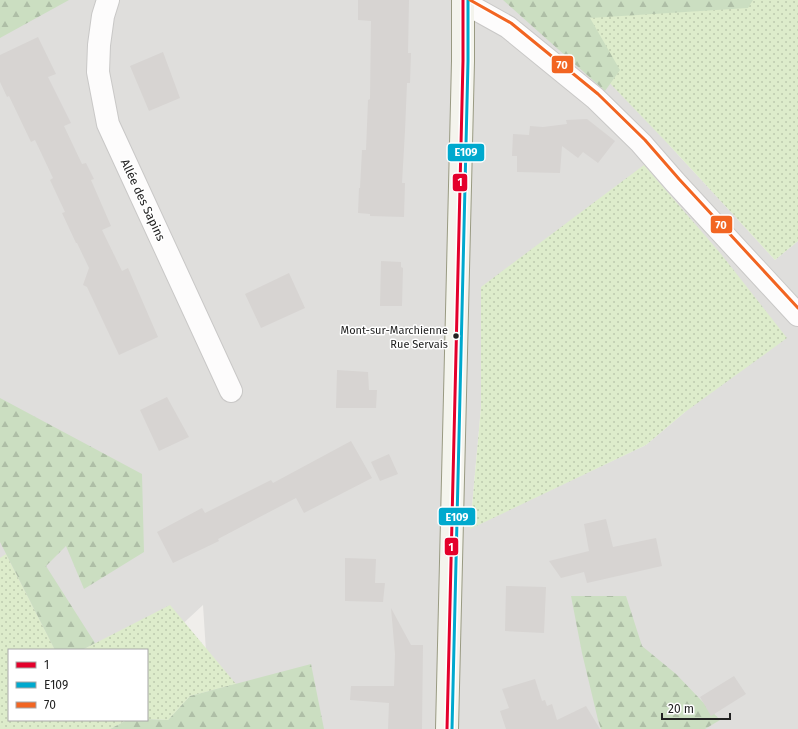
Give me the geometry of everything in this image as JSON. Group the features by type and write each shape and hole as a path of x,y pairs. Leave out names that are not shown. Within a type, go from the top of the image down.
{"main road":[{"path":"447,729 463,1"}],"street":[{"name":"Allée des Sapins","path":"108,0 103,16 99,45 98,72 108,124 231,391"},
{"path":"463,1 508,27 595,98 641,143 798,315"}],"shaded area":[{"path":"0,0 569,0 670,146 775,260 798,241 798,729 211,729 203,605 148,656 148,649 8,649 8,721 0,729","holes":["481,407 685,412 646,445 470,528"]}],"green space":[{"path":"0,0 69,0 0,38"},
{"path":"503,0 753,0 748,8 590,18 620,70 605,91"},
{"path":"569,0 798,0 798,241 775,260 670,146 601,74"},
{"path":"644,165 721,254 787,338 685,412 646,445 470,529 481,407 481,287"},
{"path":"0,398 142,474 144,552 84,589 66,546 46,566 95,643 84,649 54,649 0,542"},
{"path":"6,554 54,649 8,649 8,721 125,721 110,729 0,729 0,558"},
{"path":"571,596 626,596 642,646 676,674 720,720 705,729 601,729 582,653"},
{"path":"170,605 236,684 190,696 168,720 148,719 148,649 84,649"},
{"path":"311,664 324,729 110,729 125,721 148,721 148,719 168,720 190,696"}],"building":[{"path":"358,0 409,0 408,53 411,53 410,83 407,83 402,183 405,183 404,217 370,216 370,214 358,213 362,150 366,150 368,100 370,99 371,21 358,20"},
{"path":"38,37 56,74 48,77 71,123 64,126 82,164 86,163 94,179 91,180 111,226 102,230 122,271 128,268 158,337 119,355 87,287 83,285 89,268 62,213 65,212 50,180 53,178 35,140 31,142 9,96 7,97 0,82 0,55"},
{"path":"163,52 180,98 149,111 130,66"},
{"path":"587,119 615,141 598,163 583,152 578,158 562,146 560,173 517,172 517,156 512,156 513,134 529,135 530,126 543,127 567,124 566,120"},
{"path":"381,261 401,262 401,267 403,268 402,306 380,306"},
{"path":"289,273 305,308 261,328 245,294"},
{"path":"337,370 368,372 369,390 377,390 376,408 336,408"},
{"path":"167,397 189,437 159,451 140,410"},
{"path":"351,441 372,478 304,513 296,498 218,539 219,541 173,563 157,532 202,508 205,513 271,480 273,483"},
{"path":"389,454 398,474 380,481 371,462"},
{"path":"606,519 613,547 656,538 662,566 587,583 584,572 561,578 549,561 589,551 584,524"},
{"path":"345,558 376,559 375,583 385,583 383,602 345,601"},
{"path":"506,586 546,587 544,633 505,631"},
{"path":"391,608 411,645 423,645 422,729 388,729 389,703 350,700 351,686 394,686 395,654"},
{"path":"734,676 746,694 711,716 700,697"},
{"path":"535,679 542,701 545,700 547,706 552,704 557,720 586,706 600,729 506,729 500,711 509,708 502,689"}],"transit line":[{"name":"1","path":"447,729 463,61 463,0"},
{"name":"E109","path":"452,729 468,61 468,0"},
{"name":"70","path":"470,0 511,23 598,94 645,140 798,308"}],"place":[{"name":"Mont-sur-Marchienne Rue Servais","path":"456,336"}]}
